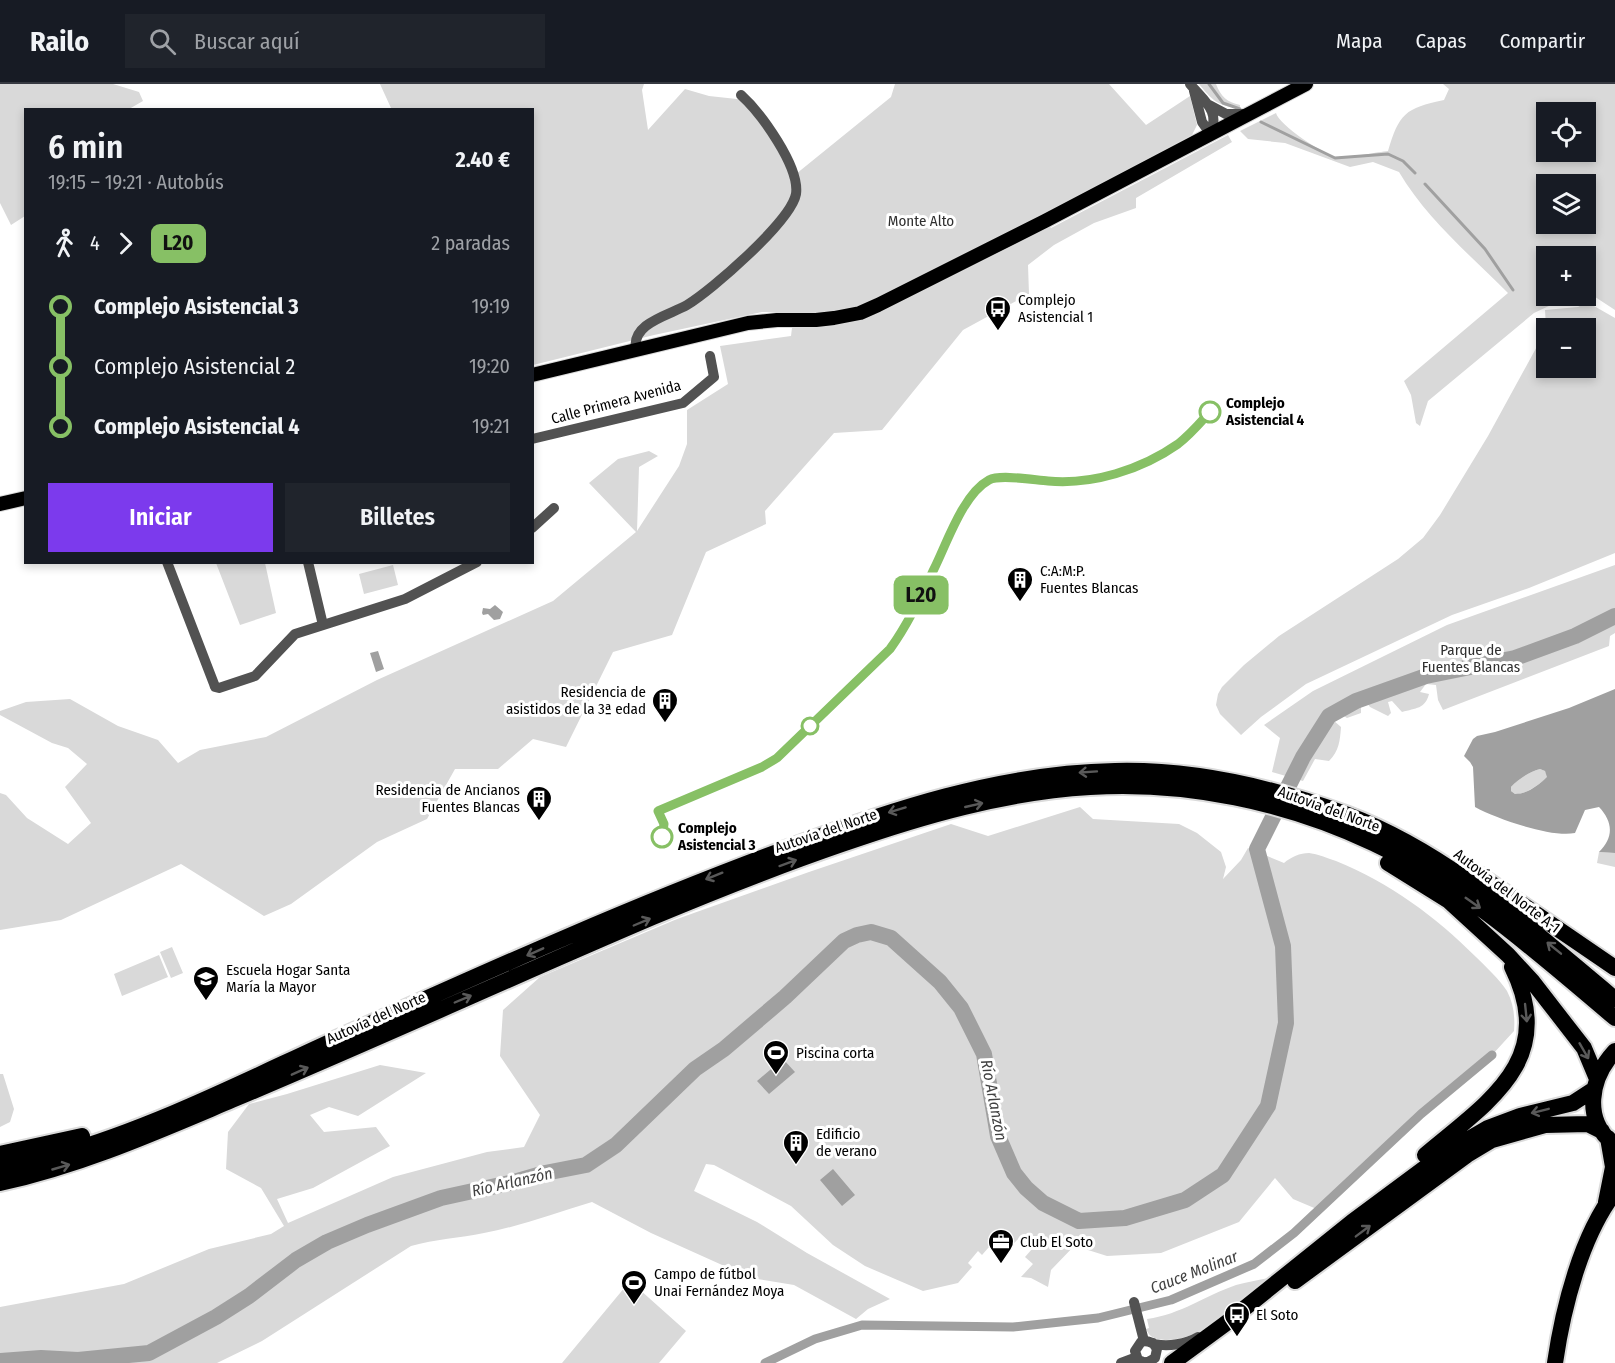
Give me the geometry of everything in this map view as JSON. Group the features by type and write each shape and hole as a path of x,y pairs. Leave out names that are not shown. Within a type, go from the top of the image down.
{"highway":[{"name":"Autovía del Norte","path":"332,1041 675,892 857,822 924,802 1022,779 1087,772 1147,772 1165,767 1216,787"},
{"name":"Autovía del Norte","path":"1,1179 80,1162 156,1133 724,887 896,826 973,805 1053,790 1093,786 1176,789 1216,787"},
{"path":"1216,787 1294,790 1333,819 1361,848 1408,874 1449,901 1532,981 1584,1048 1595,1085"},
{"path":"1216,787 1288,820 1333,819 1387,824 1449,856 1615,968"},
{"name":"Autovía del Norte A-1","path":"1333,819 1399,838 1463,877 1504,907 1611,1008"},
{"path":"1352,1222 1395,1180 1494,1096 1512,1075 1521,1059 1526,1042 1526,1003 1512,967 1494,942"},
{"path":"1587,949 1615,959"},
{"path":"0,1154 72,1139 153,1115 332,1041"},
{"path":"1,1179 61,1154 135,1128 247,1081 332,1041"},
{"path":"1555,1363 1561,1327 1575,1275 1611,1198 1613,1167 1608,1138 1595,1116 1592,1100 1600,1070 1615,1051"},
{"path":"1172,1363 1352,1222 1424,1168 1471,1137 1520,1116 1573,1102 1595,1085"},
{"path":"1188,1363 1390,1210 1491,1140 1545,1125 1588,1124 1608,1138"}],"main road":[{"path":"534,374 760,321 816,320 860,313 922,284 1306,84"},
{"path":"0,504 24,498"}],"street":[{"path":"1192,86 1208,105 1214,119 1212,132"},
{"path":"1192,86 1202,122 1201,132 1196,142"},
{"path":"636,349 637,337 647,324 672,313 706,292 772,230 794,200 795,177 790,165 760,114 741,96"},
{"path":"1208,105 1226,114 1240,115 1251,112"},
{"path":"1202,122 1212,132"},
{"name":"Calle Primera Avenida","path":"534,439 683,402 714,377 710,356"},
{"path":"534,526 554,508"},
{"path":"168,564 215,687 219,688 255,676 296,634 405,599 473,564"},
{"path":"308,564 323,625"},
{"path":"1121,1363 1149,1362 1156,1355 1157,1349 1148,1342 1134,1302"},
{"path":"1141,1361 1136,1347 1148,1342 1171,1344 1193,1340 1251,1303"},
{"path":"1180,1363 1199,1349 1212,1343"}],"green space":[{"path":"0,84 113,84 139,92 143,101 131,108 24,108 24,217 11,225 0,203"},
{"name":"Monte Alto","path":"380,84 644,84 642,90 648,130 685,89 709,96 746,100 796,174 891,97 895,84 1109,84 1146,125 1190,96 1197,125 1192,135 1043,215 1051,228 1228,135 1232,142 1136,198 1136,208 1094,223 1054,245 1028,265 1029,294 963,330 882,430 834,433 765,511 766,524 706,552 672,635 613,652 566,747 533,739 498,769 455,769 427,819 377,842 291,904 264,916 181,864 61,920 0,930 0,793 6,795 27,818 68,844 91,823 65,787 87,764 68,748 52,743 0,715 0,711 26,702 70,699 118,726 158,740 178,763 200,750 266,737 377,680 553,601 636,532 589,483 618,459 649,451 658,456 639,467 637,531 679,466 687,444 687,410 728,384 720,346 791,336 794,312 762,312 654,335 534,365 534,108 391,108"},
{"path":"1199,84 1216,84 1225,98 1240,107 1226,106 1216,102"},
{"path":"1443,84 1615,84 1615,310 1596,298 1596,246 1536,246 1536,306 1549,306 1534,313 1428,401 1420,426 1416,423 1411,395 1404,381 1508,293 1435,220 1399,172 1373,162 1350,167 1285,143 1248,139 1240,131 1276,113 1285,125 1330,155 1340,157 1388,151 1400,121 1406,115 1420,106 1444,100 1449,89"},
{"path":"1594,306 1615,318 1615,553 1529,588 1452,615 1306,684 1261,717 1241,735 1220,714 1216,705 1222,687 1279,636 1398,559 1423,538 1440,515 1488,436 1536,348 1536,378 1596,378 1596,318 1546,318 1545,310"},
{"path":"216,564 265,564 276,613 240,625"},
{"path":"393,565 398,585 364,594 359,574"},
{"name":"Parque de Fuentes Blancas","path":"1615,565 1615,633 1610,636 1609,646 1443,710 1438,700 1436,685 1426,684 1420,692 1429,694 1427,699 1416,709 1402,712 1392,701 1388,702 1391,713 1388,716 1370,707 1367,703 1361,705 1361,713 1347,718 1339,713 1333,720 1341,727 1339,741 1337,750 1329,761 1315,759 1303,781 1272,772 1280,738 1264,725 1313,691 1447,625"},
{"path":"1540,769 1545,771 1548,777 1524,792 1515,794 1511,791 1511,787 1521,779"},
{"path":"1080,807 1093,819 1179,824 1197,833 1221,852 1226,867 1223,879 1241,860 1248,848 1284,863 1299,855 1316,854 1356,870 1393,890 1428,914 1496,978 1507,991 1511,1001 1514,1031 1492,1055 1421,1114 1319,1210 1293,1199 1275,1178 1239,1222 1161,1253 1107,1256 1088,1250 1077,1243 1051,1270 1048,1287 1031,1278 1021,1277 1033,1264 1025,1257 1032,1249 1020,1237 1001,1257 989,1247 982,1255 978,1251 968,1263 972,1267 958,1283 923,1291 865,1266 833,1245 791,1206 714,1165 706,1164 694,1191 757,1222 890,1299 868,1309 856,1319 794,1285 751,1278 651,1233 592,1202 498,1230 411,1246 262,1341 217,1363 0,1363 0,1307 124,1284 209,1249 271,1234 284,1226 261,1188 226,1169 228,1132 249,1104 380,1065 426,1073 358,1116 329,1107 310,1115 324,1132 376,1127 390,1146 313,1188 277,1199 288,1223 393,1177 487,1152 524,1147 540,1115 500,1056 503,1010 540,977 677,919 951,824 988,836"},
{"path":"1599,852 1615,853 1615,867 1597,863"},
{"path":"172,947 183,973 171,978 160,952"},
{"path":"159,955 168,977 122,996 114,974"},
{"path":"0,1074 3,1074 14,1109 10,1122 0,1127"},
{"path":"1269,1278 1221,1318 1194,1334 1180,1339 1165,1340 1153,1338 1146,1329 1149,1328 1147,1319 1182,1309 1224,1289"},
{"name":"Campo de fútbol Unai Fernández Moya","path":"630,1281 686,1331 659,1363 562,1363"}],"shaded area":[{"path":"495,605 503,612 500,619 494,620 488,614 483,615 483,608 490,609"},
{"path":"378,651 384,669 376,672 370,653"},
{"path":"1615,689 1615,853 1599,852 1607,841 1610,830 1607,818 1599,807 1585,810 1575,833 1565,834 1525,826 1475,807 1473,767 1464,756 1473,739 1569,708","holes":["1540,769 1545,771 1547,777 1532,788 1519,794 1511,791 1511,787 1528,774"]},
{"name":"Piscina corta","path":"783,1059 795,1072 769,1094 757,1081"},
{"path":"833,1169 855,1195 842,1206 820,1180"}],"waterway":[{"path":"1209,84 1223,103 1240,109"},
{"path":"1261,122 1335,158 1388,154 1403,161 1415,173"},
{"path":"1425,184 1485,249 1513,290"},
{"name":"Río Arlanzón","path":"0,1361 41,1358 78,1360 149,1353 216,1317 249,1296 296,1260 327,1242 441,1198 586,1165 616,1145 695,1069 724,1049 785,997 844,941 871,932 891,938 940,982 961,1008 984,1054 998,1136 1014,1173 1043,1203 1079,1221 1125,1218 1185,1200 1223,1175 1268,1106 1286,1023 1283,946 1257,849 1303,757 1329,716 1356,701 1426,676 1515,658 1575,636 1615,616"},
{"name":"Cauce Molinar","path":"765,1363 815,1339 862,1325 1013,1327 1098,1318 1171,1300 1254,1264 1294,1233 1421,1114 1492,1055"}],"bus line":[{"name":"L20","path":"662,837 664,824 658,811 762,767 777,758 890,649 927,584 961,513 981,486 1000,476 1010,479 1062,483 1086,482 1102,478 1161,454 1191,433 1210,412"}],"place":[{"name":"Complejo Asistencial 1","path":"998,332"},
{"name":"Complejo Asistencial 4","path":"1210,412"},
{"name":"C:A:M:P. Fuentes Blancas","path":"1020,603"},
{"name":"Residencia de asistidos de la 3ª edad","path":"665,724"},
{"name":"Residencia de Ancianos Fuentes Blancas","path":"539,822"},
{"name":"Complejo Asistencial 3","path":"662,837"},
{"name":"Escuela Hogar Santa María la Mayor","path":"206,1002"},
{"name":"Piscina corta","path":"776,1076"},
{"name":"Edificio de verano","path":"796,1166"},
{"name":"Club El Soto","path":"1001,1265"},
{"name":"Campo de fútbol Unai Fernández Moya","path":"634,1306"},
{"name":"El Soto","path":"1237,1338"}]}
